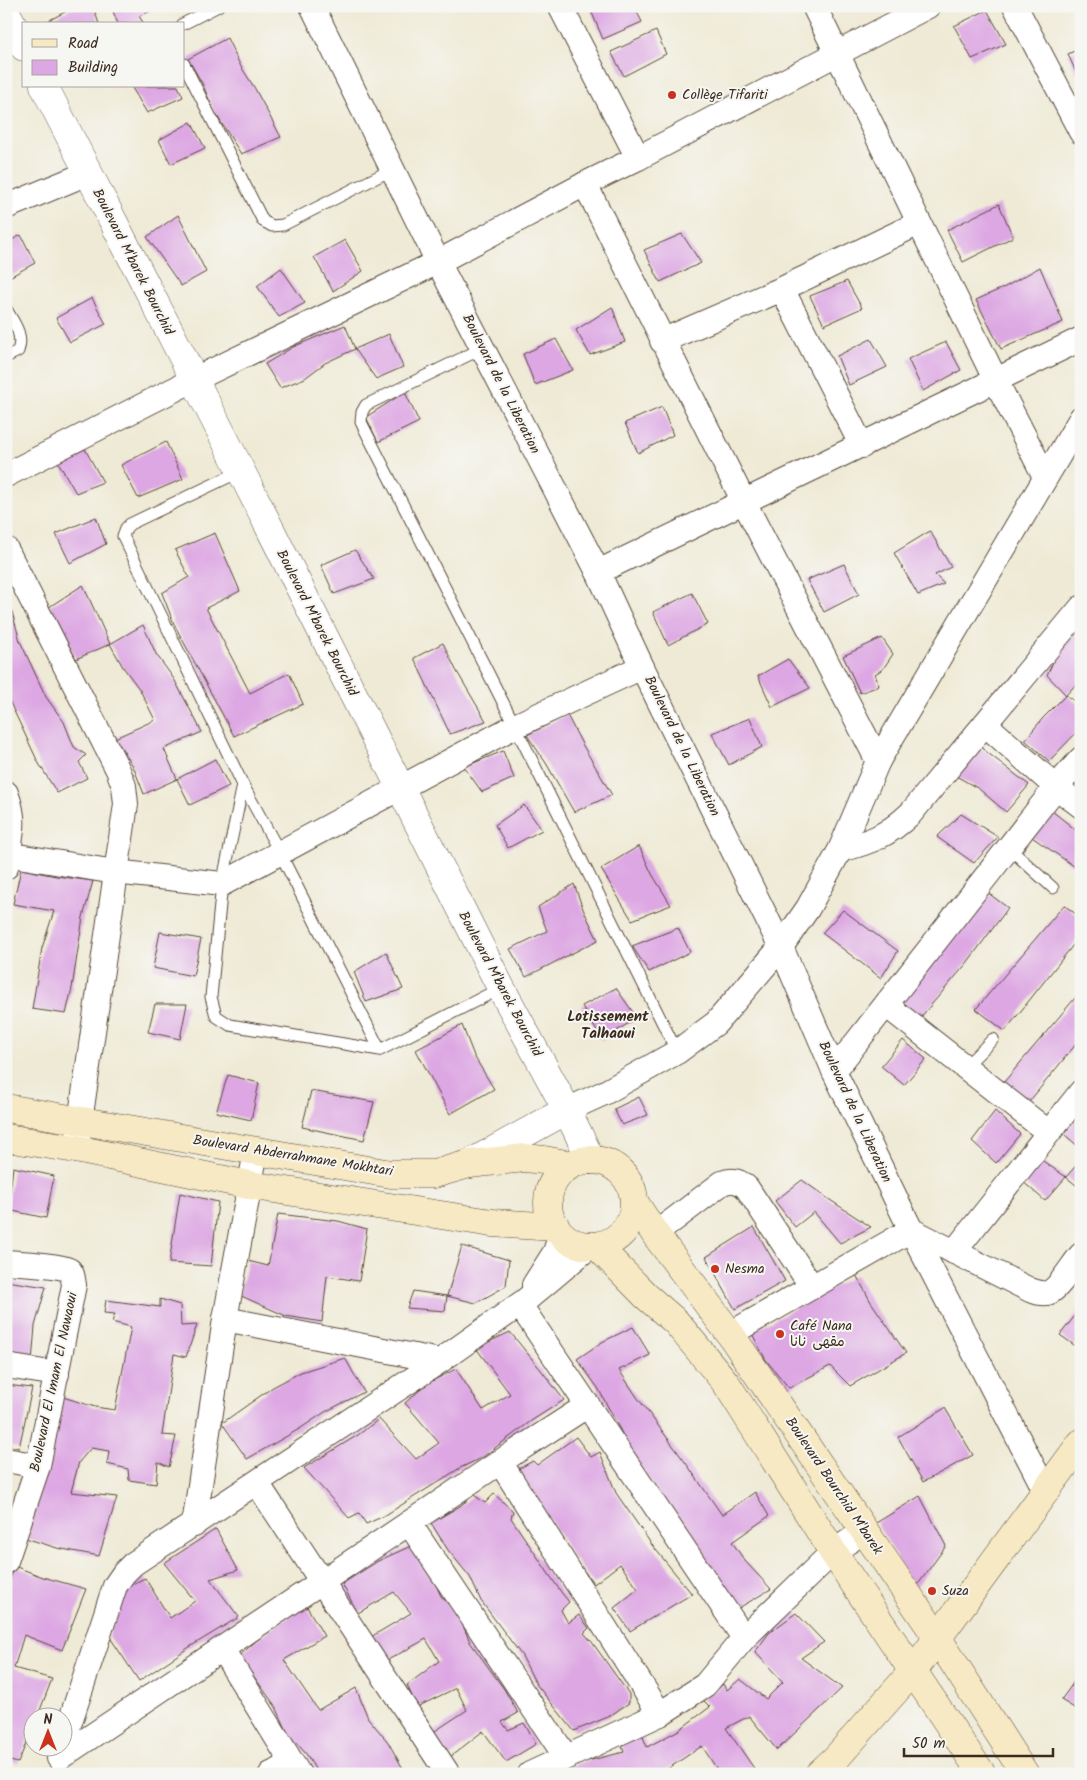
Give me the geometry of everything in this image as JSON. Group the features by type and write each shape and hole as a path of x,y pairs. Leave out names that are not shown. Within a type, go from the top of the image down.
{"main road":[{"name":"Boulevard Abderrahmane Mokhtari","path":"6,1108 391,1174 434,1174 469,1164"},
{"path":"6,1138 76,1150 249,1185 492,1223 558,1230"},
{"path":"469,1164 525,1158 581,1162 602,1161 613,1165 629,1181 635,1203 633,1215 628,1226 619,1236 609,1242 593,1246 574,1243 558,1230 550,1216 548,1204 554,1181 562,1172 581,1162"},
{"name":"Boulevard Bourchid M'barek","path":"635,1203 655,1234 730,1334 937,1638 1025,1774"},
{"path":"593,1246 676,1322 726,1383 833,1552 982,1774"},
{"path":"726,1383 751,1365"},
{"path":"819,1774 836,1758 914,1670 1081,1443"}],"street":[{"name":"Boulevard de la Liberation","path":"312,6 438,262 598,572 642,667 781,947 834,1071 911,1230 1045,1490"},
{"path":"560,6 638,158"},
{"path":"814,6 995,379 1045,477"},
{"path":"6,475 193,380 438,262 928,6"},
{"path":"1015,6 1081,132"},
{"path":"6,12 22,43"},
{"name":"Boulevard M'barek Bourchid","path":"45,88 241,471 501,988 566,1110 581,1162"},
{"path":"6,207 88,173"},
{"path":"585,184 662,341 878,761"},
{"path":"662,341 782,289 919,223"},
{"path":"782,289 862,446"},
{"path":"598,572 1081,339"},
{"path":"566,1110 604,1093 677,1052 716,1024 781,947 808,908 840,850 878,761 1081,418"},
{"path":"9,559 118,770 124,786 126,804 76,1150"},
{"path":"840,850 875,839 895,828 911,813 1081,608"},
{"path":"6,793 11,805 14,825 7,858 222,884 515,726 642,667"},
{"path":"985,724 1056,787 1081,806"},
{"path":"834,1071 1056,787 1081,758"},
{"path":"886,1005 1048,1132"},
{"path":"954,1252 1081,1092"},
{"name":"Boulevard Abderrahmane Mokhtari","path":"469,1164 566,1110"},
{"path":"194,1525 226,1319 256,1151"},
{"path":"655,1234 722,1184 727,1181 738,1182 747,1188 812,1287"},
{"path":"523,1303 554,1252 558,1230"},
{"path":"730,1334 911,1230 1030,1290 1041,1293 1049,1293 1081,1255"},
{"path":"72,1717 115,1586 124,1573 134,1564 440,1361 523,1303 593,1246"},
{"name":"Boulevard El Imam El Nawaoui","path":"6,1262 69,1270 74,1285 38,1466 7,1558"},
{"path":"523,1303 588,1405 744,1638"},
{"path":"226,1319 440,1361"},
{"path":"6,1366 57,1374"},
{"path":"72,1747 588,1405"},
{"path":"6,1460 38,1466"},
{"path":"500,1462 660,1714"},
{"path":"257,1483 448,1774"},
{"path":"409,1523 566,1757"},
{"path":"530,1774 660,1714 705,1685 744,1638 833,1552 864,1531"},
{"path":"222,1649 296,1769 271,1774"}],"lane":[{"path":"185,23 218,6"},
{"path":"185,66 263,221 272,226 283,225 393,170"},
{"path":"6,308 21,336 21,343 18,351 6,357"},
{"path":"483,348 366,405 362,412 361,422 677,1052"},
{"path":"241,471 130,524 123,536 243,785 280,853 380,1050"},
{"path":"243,785 222,884 211,997 216,1016 230,1026 380,1050 501,988"},
{"path":"1009,848 1053,888"},
{"path":"964,1068 993,1039"}],"building":[{"path":"76,6 93,6 98,22 46,22"},
{"path":"111,6 156,6 157,8 139,16 143,22 117,22"},
{"path":"589,6 634,6 642,22 603,39"},
{"path":"987,10 1006,44 972,59 954,26"},
{"path":"656,31 666,54 624,76 611,52"},
{"path":"227,38 240,65 281,137 241,154 214,111 202,83 188,59"},
{"path":"1081,48 1081,84 1068,54"},
{"path":"132,88 179,88 183,97 147,113"},
{"path":"191,122 205,148 171,164 159,140"},
{"path":"999,204 1013,237 963,262 947,230"},
{"path":"178,215 206,272 181,286 147,237"},
{"path":"682,234 701,263 660,282 644,250"},
{"path":"21,235 35,263 6,279 6,243"},
{"path":"345,240 363,271 333,291 314,257"},
{"path":"1040,267 1063,322 1001,349 976,300 1005,287"},
{"path":"281,268 305,303 279,317 257,286"},
{"path":"847,281 862,308 824,325 810,296"},
{"path":"92,298 106,324 70,342 56,318"},
{"path":"612,307 625,342 590,355 576,330"},
{"path":"345,325 355,349 325,363 305,378 280,388 265,364 293,347"},
{"path":"389,334 403,367 376,379 355,349"},
{"path":"556,339 573,370 535,385 523,354"},
{"path":"871,339 887,367 849,385 837,356"},
{"path":"946,342 961,370 923,391 908,359"},
{"path":"405,392 419,422 378,442 366,417"},
{"path":"662,407 673,435 638,453 625,423"},
{"path":"166,442 183,479 138,498 121,465"},
{"path":"85,449 103,482 76,493 58,462"},
{"path":"96,517 106,544 70,563 56,534"},
{"path":"930,531 951,567 935,575 944,584 918,595 894,553"},
{"path":"215,533 240,591 206,608 250,693 289,673 303,704 234,736 174,624 162,593 189,577 175,550"},
{"path":"355,550 374,579 334,594 321,565"},
{"path":"844,564 859,594 824,612 807,580"},
{"path":"83,585 110,644 76,659 49,607"},
{"path":"692,593 708,624 668,645 653,612"},
{"path":"9,601 20,641 46,697 64,722 74,747 86,755 79,762 87,778 57,793 38,762 6,694 6,602"},
{"path":"143,625 156,654 174,679 202,732 164,749 177,779 144,794 133,766 115,738 155,720 140,690 123,667 110,644"},
{"path":"1081,629 1081,679 1066,695 1047,675 1060,647"},
{"path":"882,638 893,654 883,669 875,674 879,686 860,693 843,656"},
{"path":"443,643 456,670 486,721 450,734 414,658"},
{"path":"788,659 810,688 772,707 758,676"},
{"path":"1066,695 1081,706 1081,728 1049,761 1025,740 1043,718"},
{"path":"567,715 612,795 574,812 546,763 527,735"},
{"path":"750,718 762,747 729,765 712,733"},
{"path":"979,746 1029,785 1006,812 979,789 956,776"},
{"path":"503,751 514,778 482,792 464,767"},
{"path":"215,759 229,786 190,805 177,779"},
{"path":"524,805 542,830 508,848 495,825"},
{"path":"1052,811 1081,834 1081,871 1029,835"},
{"path":"961,814 998,837 974,863 937,837"},
{"path":"639,846 652,874 671,905 632,920 601,869"},
{"path":"21,869 93,881 83,917 66,1014 32,1009 42,948 54,911 13,904"},
{"path":"574,884 583,909 598,940 526,977 510,949 547,931 538,907"},
{"path":"987,892 1008,908 967,963 920,1018 897,1005"},
{"path":"1064,905 1081,918 1081,935 1005,1031 976,1009"},
{"path":"843,910 898,951 881,978 822,933"},
{"path":"678,928 690,952 649,972 632,946"},
{"path":"160,932 201,939 193,976 153,968"},
{"path":"386,952 403,989 366,1002 354,972"},
{"path":"616,988 637,1018 602,1040 582,1006"},
{"path":"1081,991 1081,1038 1028,1103 1004,1082"},
{"path":"155,1004 187,1004 180,1039 148,1032"},
{"path":"462,1025 474,1056 494,1089 450,1114 416,1050"},
{"path":"903,1040 926,1059 904,1085 881,1066"},
{"path":"228,1075 259,1083 251,1120 216,1112"},
{"path":"311,1091 374,1102 364,1140 302,1127"},
{"path":"639,1097 648,1115 622,1125 614,1109"},
{"path":"1081,1110 1081,1149 1064,1134"},
{"path":"995,1111 1020,1134 996,1163 972,1141"},
{"path":"1040,1159 1066,1177 1045,1201 1021,1180"},
{"path":"1081,1160 1081,1189 1066,1177"},
{"path":"13,1167 54,1176 46,1218 8,1210"},
{"path":"802,1180 871,1227 840,1243 814,1212 795,1227 775,1201"},
{"path":"180,1193 218,1202 211,1266 169,1263"},
{"path":"278,1214 338,1221 367,1229 359,1281 327,1276 322,1322 286,1316 239,1295 248,1261 268,1266"},
{"path":"754,1227 785,1281 735,1309 706,1257"},
{"path":"462,1246 509,1260 506,1286 476,1303 447,1296"},
{"path":"856,1275 871,1302 906,1353 850,1386 830,1366 789,1388 766,1360 751,1332"},
{"path":"6,1281 46,1287 35,1326 32,1362 6,1357"},
{"path":"413,1291 447,1296 445,1311 407,1308"},
{"path":"160,1299 180,1305 181,1326 197,1325 186,1357 174,1354 162,1435 176,1436 169,1467 158,1462 156,1484 129,1480 128,1469 107,1464 109,1451 91,1448 79,1462 71,1492 117,1497 99,1556 57,1548 22,1537 63,1397 95,1407 115,1410 131,1327 112,1322 115,1314 104,1313 106,1300 160,1307"},
{"path":"1081,1308 1081,1350 1060,1335"},
{"path":"633,1327 650,1355 619,1370 637,1397 722,1515 755,1492 769,1516 732,1542 745,1561 771,1589 737,1609 637,1462 598,1388 577,1359 602,1342"},
{"path":"510,1332 564,1400 531,1421 483,1457 460,1468 384,1516 366,1524 359,1513 349,1518 304,1468 358,1435 379,1419 416,1459 439,1443 405,1403 428,1383 456,1369 483,1410 510,1394 476,1348"},
{"path":"345,1358 364,1392 325,1412 247,1459 222,1423 273,1387 301,1372"},
{"path":"6,1385 32,1388 19,1448 6,1445"},
{"path":"945,1408 973,1455 923,1482 898,1437"},
{"path":"576,1437 591,1457 600,1452 616,1493 652,1545 692,1594 630,1631 614,1608 638,1589 620,1564 594,1584 574,1558 518,1469 533,1461 537,1465"},
{"path":"494,1494 513,1511 511,1518 569,1602 561,1610 568,1623 579,1615 589,1628 584,1633 629,1694 629,1703 608,1717 574,1731 536,1684 522,1656 481,1601 470,1577 448,1550 431,1523 460,1506 474,1495 485,1503"},
{"path":"920,1496 946,1546 914,1590 876,1523"},
{"path":"216,1529 238,1570 210,1579 239,1617 139,1681 109,1636 126,1587 145,1578 170,1618 195,1601 164,1563"},
{"path":"411,1546 429,1570 441,1596 459,1616 470,1642 504,1689 518,1713 502,1722 508,1730 524,1723 536,1744 506,1762 483,1731 450,1757 432,1733 467,1710 456,1688 417,1707 407,1685 439,1661 426,1639 386,1661 369,1638 411,1613 394,1592 358,1613 342,1584 378,1561"},
{"path":"14,1566 43,1577 86,1589 62,1650 24,1635 14,1668 52,1679 41,1708 22,1708 22,1753 18,1763 6,1760 6,1593"},
{"path":"306,1605 324,1636 284,1660 318,1710 356,1688 368,1718 388,1742 406,1774 318,1774 307,1755 288,1733 276,1707 239,1656 264,1634"},
{"path":"796,1613 824,1642 801,1658 842,1688 777,1750 749,1716 726,1728 758,1774 720,1774 702,1746 660,1774 552,1774 579,1763 624,1752 621,1743 643,1737 647,1747 679,1730 710,1707 701,1698 714,1692 723,1684 727,1690 740,1679 766,1699 783,1682 755,1652 769,1633"},
{"path":"1079,1675 1081,1676 1081,1712 1061,1700"}],"place":[{"name":"Collège Tifariti","path":"672,95"},
{"name":"Nesma","path":"715,1269"},
{"name":"Café Nana مقهى نانا","path":"780,1334"},
{"name":"Suza","path":"932,1591"}],"district":[{"name":"Lotissement Talhaoui","path":"608,1026"}]}
